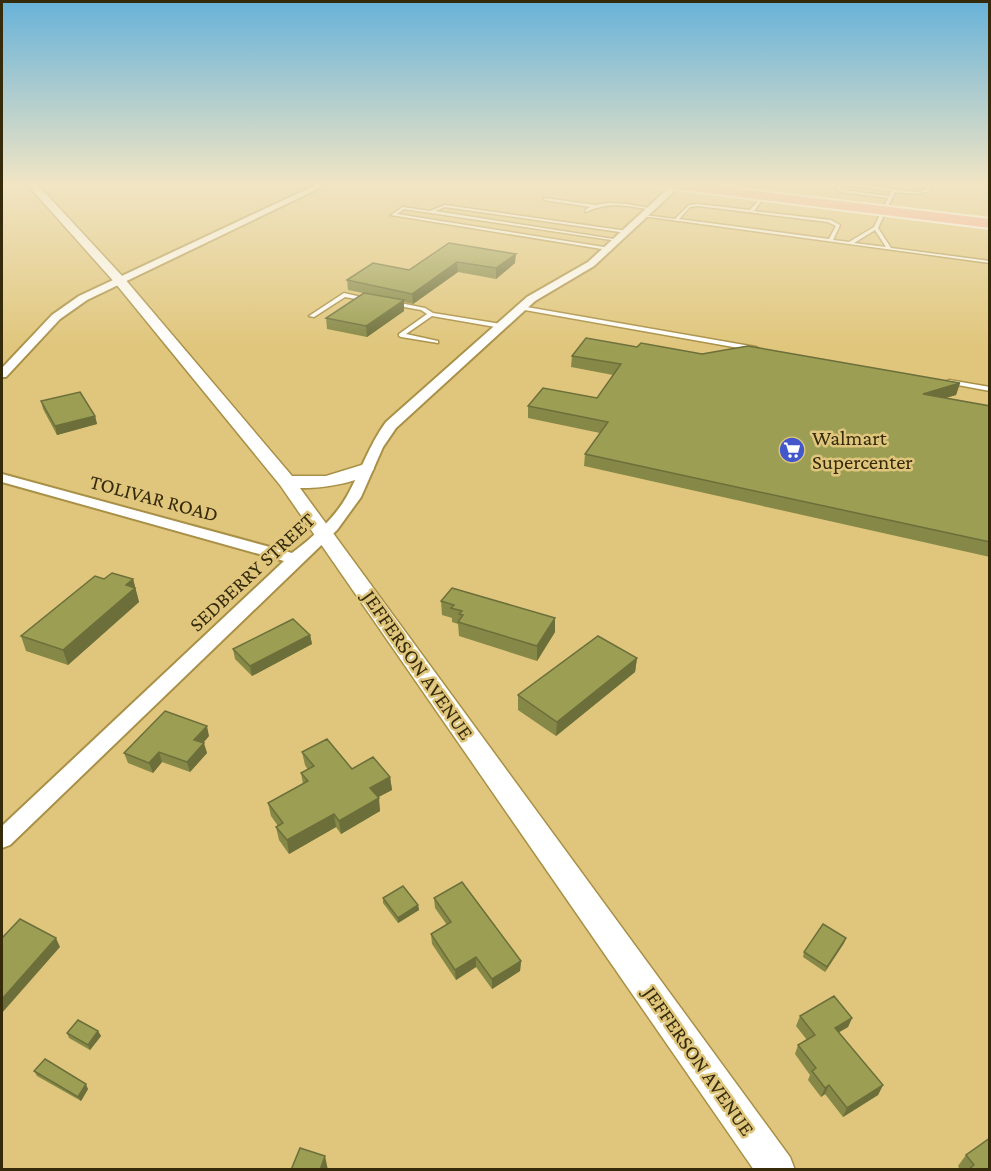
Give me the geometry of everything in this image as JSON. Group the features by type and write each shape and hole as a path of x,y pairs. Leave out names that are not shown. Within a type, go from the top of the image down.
{"street":[{"name":"JEFFERSON AVENUE","path":"81,238 120,281 285,481 326,535 777,1170"},
{"path":"2,374 56,317 83,298 211,238"},
{"name":"SEDBERRY STREET","path":"2,839 295,559 326,535 354,496 375,447 391,425 538,294 587,267 621,238"},
{"path":"285,481 311,485 340,479 365,469"},
{"name":"TOLIVAR ROAD","path":"2,478 295,559"}],"lane":[{"path":"596,238 618,240"},
{"path":"602,238 618,240"},
{"path":"613,238 618,240"},
{"path":"805,238 990,262"},
{"path":"850,243 859,238"},
{"path":"882,238 890,249"},
{"path":"312,316 344,295 378,301"},
{"path":"389,303 423,309 431,314 501,327"},
{"path":"521,308 762,350"},
{"path":"431,314 401,335 436,342"},
{"path":"943,381 990,390"}],"building":[{"path":"449,243 516,254 496,268 457,262 412,294 347,280 373,263 409,270"},
{"path":"364,293 404,300 366,326 326,318"},
{"name":"Walmart Supercenter","path":"586,338 637,347 641,343 702,354 748,346 960,383 923,394 990,406 990,542 585,454 608,422 528,406 543,388 597,398 621,364 572,356"},
{"path":"80,392 95,416 55,426 41,401"},
{"path":"112,573 133,579 126,585 135,588 63,650 21,636 95,576 104,579"},
{"path":"452,588 555,618 537,646 458,622 463,615 459,614 462,611 451,608 454,605 441,601"},
{"path":"293,619 310,635 250,666 233,649"},
{"path":"598,636 637,658 557,722 518,695"},
{"path":"165,711 207,726 194,740 204,743 187,762 159,752 149,763 124,753"},
{"path":"327,739 352,769 373,757 390,777 370,788 379,798 339,821 334,814 287,840 276,827 283,823 268,803 308,781 301,773 314,766 302,752"},
{"path":"462,882 521,961 492,979 476,957 455,970 431,934 451,922 434,898"},
{"path":"403,886 418,905 398,918 383,898"},
{"path":"20,919 56,938 2,999 2,938"},
{"path":"823,924 846,938 827,967 804,952"},
{"path":"834,996 852,1018 835,1028 883,1085 847,1108 829,1085 825,1088 812,1071 816,1068 798,1045 815,1035 800,1016"},
{"path":"78,1020 98,1031 88,1045 67,1033"},
{"path":"45,1059 86,1084 78,1097 34,1071"},
{"path":"990,1138 990,1170 968,1170 974,1165 966,1155"},
{"path":"300,1148 325,1156 320,1170 291,1170"}],"place":[{"name":"Walmart Supercenter","path":"792,450"}]}
